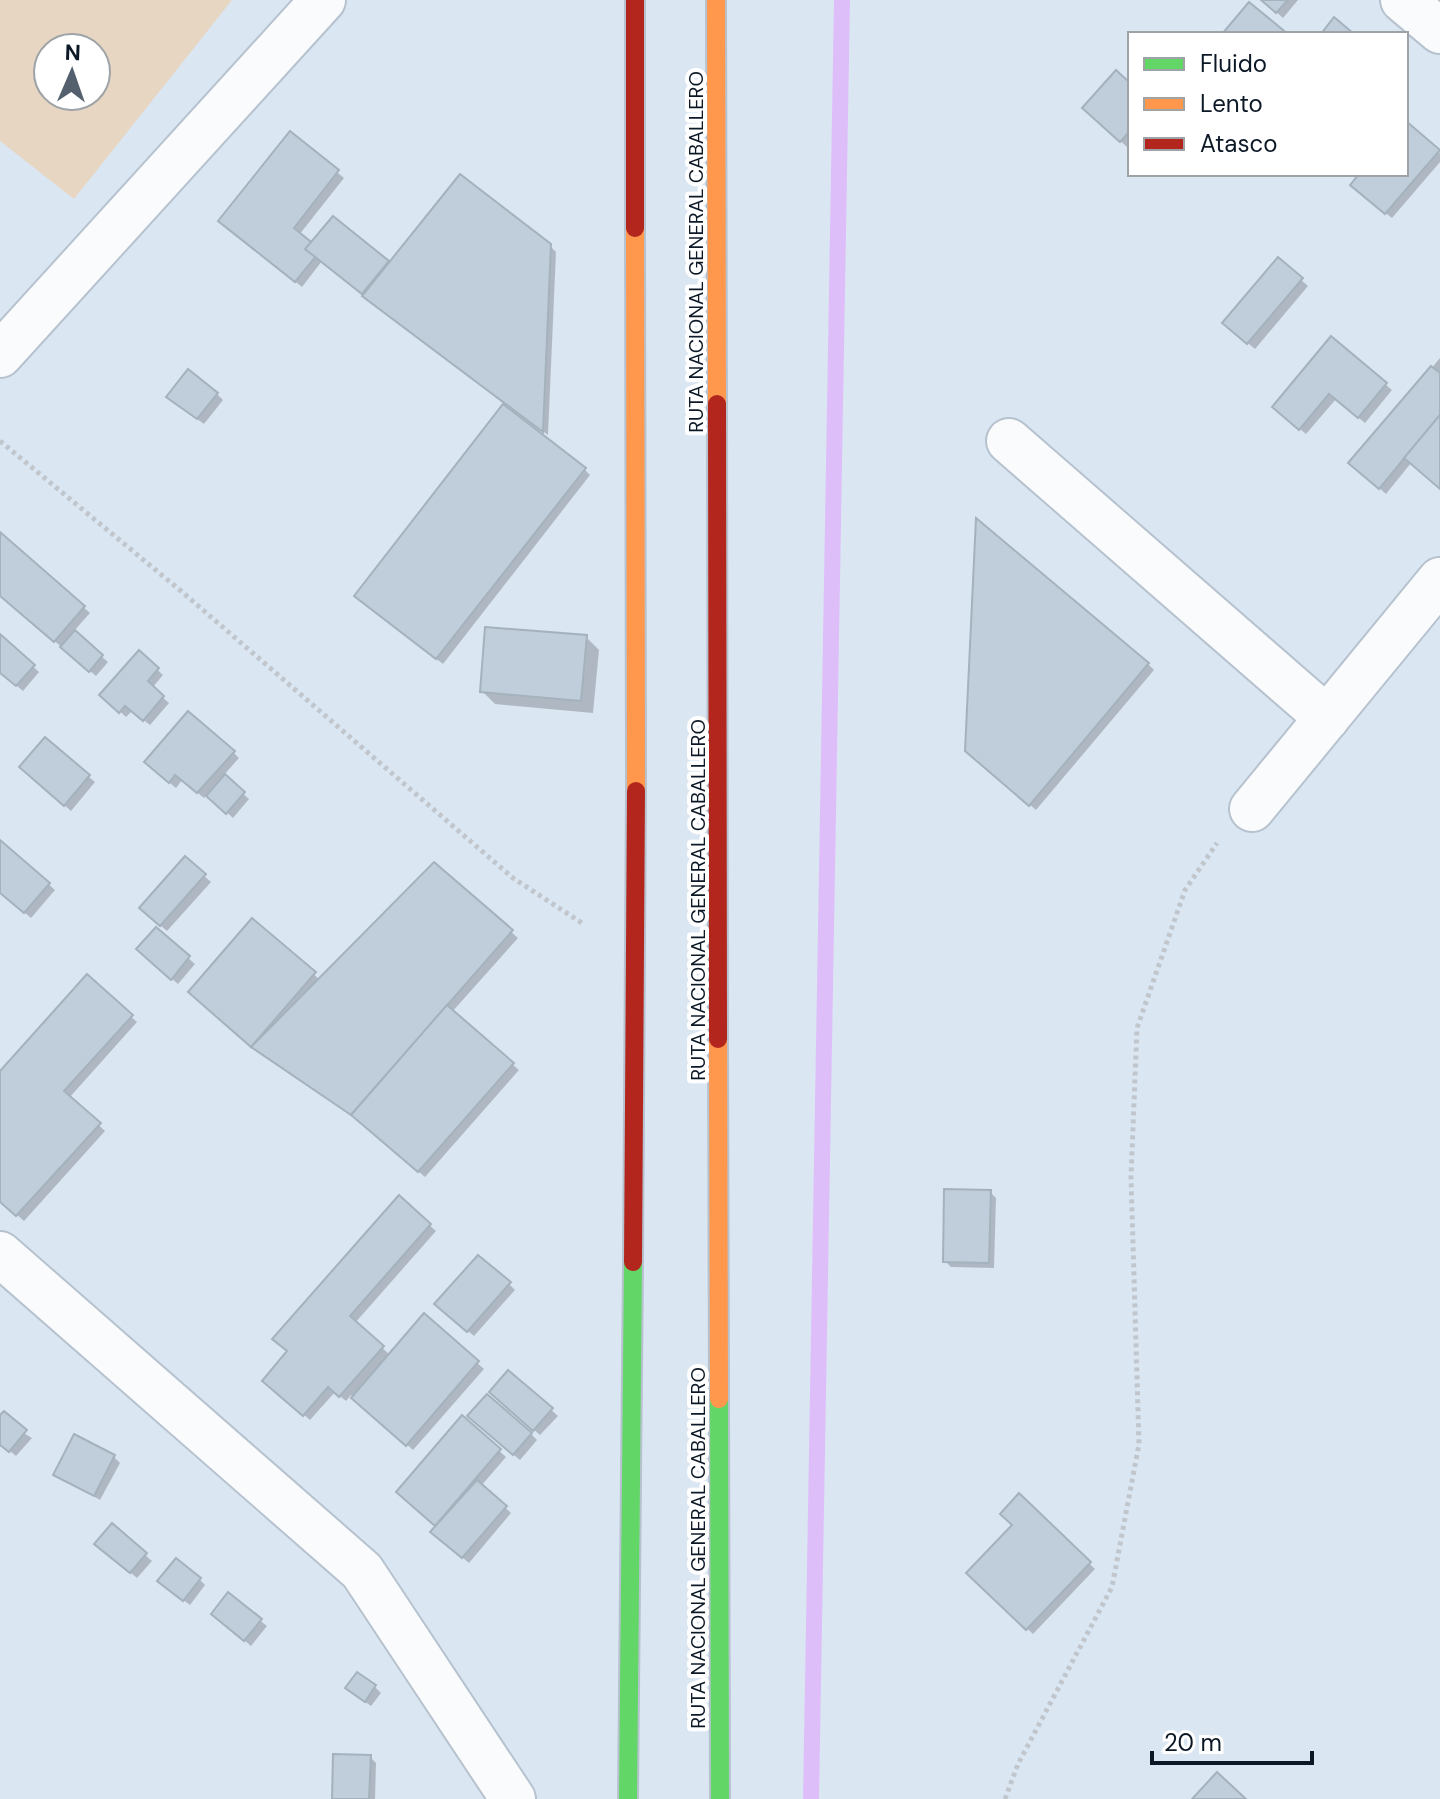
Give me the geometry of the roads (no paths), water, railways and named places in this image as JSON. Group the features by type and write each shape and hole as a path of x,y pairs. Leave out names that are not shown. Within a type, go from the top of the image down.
{"main road":[{"path":"628,1799 636,959 635,0"},
{"name":"RUTA NACIONAL GENERAL CABALLERO","path":"715,1787 716,0"}],"street":[{"path":"0,355 323,0"},
{"path":"1403,0 1440,31"},
{"path":"1009,441 1327,718"},
{"path":"1252,809 1440,580"},
{"path":"0,1254 362,1571 513,1799"}],"waterway":[{"path":"811,1799 842,0"}]}
